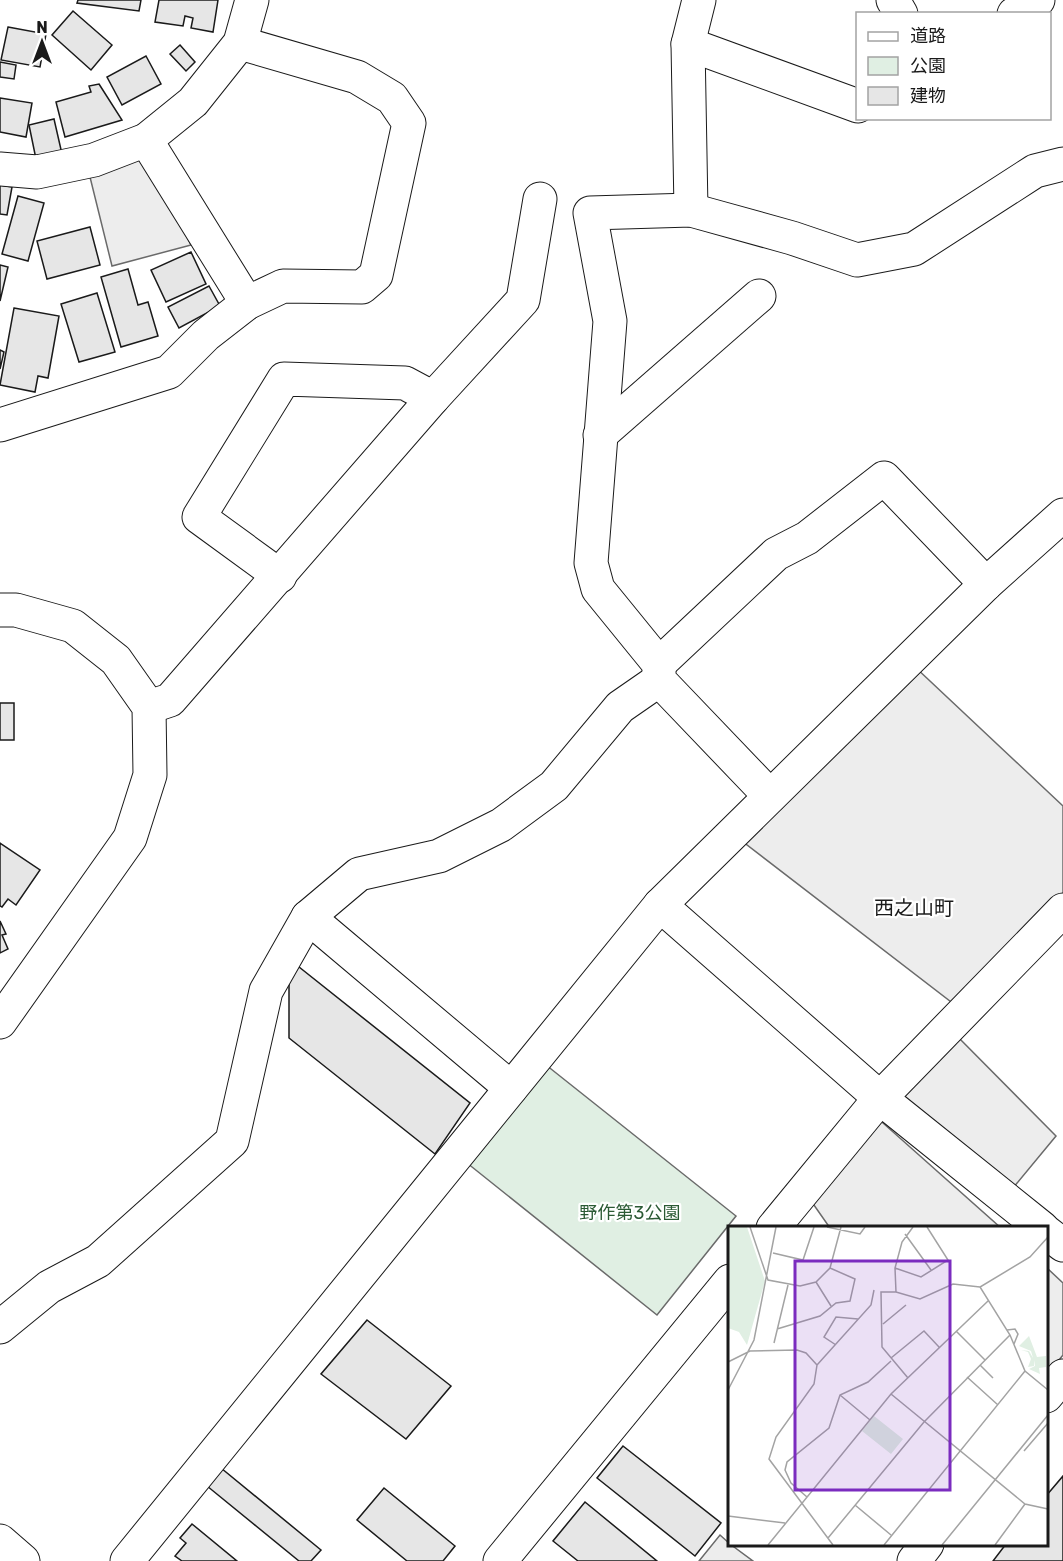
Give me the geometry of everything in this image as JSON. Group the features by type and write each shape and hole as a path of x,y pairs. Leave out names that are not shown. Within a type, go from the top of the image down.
{"street":[{"path":"0,168 37,172 94,160 146,140 193,102 240,43 252,0"},
{"path":"691,210 688,44 699,0"},
{"path":"1017,12 1038,0"},
{"path":"0,425 169,372 206,334 247,303 283,286 362,287 376,275 409,123 392,98 357,77 240,43"},
{"path":"688,44 856,105"},
{"path":"146,140 247,303"},
{"path":"771,796 658,672 598,590 591,563 610,321 590,213 691,210 792,238 857,260 914,249 1035,171 1063,164"},
{"path":"149,707 170,700 433,398 523,300 540,199"},
{"path":"600,435 710,356 759,296"},
{"path":"280,576 199,517 284,379 405,382 433,398"},
{"path":"0,1327 49,1287 98,1260 232,1141 266,991 308,917 359,874 439,856 501,825 554,786 620,707 776,554 807,538 884,478 986,584"},
{"path":"127,1561 660,905 986,584 1063,515"},
{"path":"0,610 16,610 73,626 116,660 149,707 150,775 130,838 0,1022"},
{"path":"660,905 880,1098 1040,1226"},
{"path":"775,1226 880,1098 1063,910"},
{"path":"308,917 511,1088"},
{"path":"1048,1233 1063,1245"},
{"path":"500,1561 728,1283"},
{"path":"1048,1395 1063,1376"},
{"path":"0,1541 23,1561"},
{"path":"914,1561 926,1546"}],"green space":[{"name":"野作第3公園","path":"541,1061 736,1216 657,1315 462,1159"}],"shaded area":[{"path":"135,153 148,160 191,245 112,266 88,169"},
{"path":"914,666 1063,806 1063,896 959,1008 738,838"},
{"path":"954,1033 1056,1136 1008,1194 888,1096"},
{"path":"874,1115 999,1226 829,1226 809,1198"},
{"path":"1048,1269 1063,1283 1063,1355 1048,1374"},
{"path":"720,1535 728,1542 728,1546 733,1546 753,1561 699,1561"}],"building":[{"path":"78,0 141,0 139,11 77,3"},
{"path":"159,0 218,0 213,32 191,28 193,18 185,16 183,26 155,22"},
{"path":"73,11 112,45 91,70 52,35"},
{"path":"8,27 46,34 40,67 1,60"},
{"path":"180,45 195,62 186,71 170,54"},
{"path":"146,56 161,84 122,105 107,77"},
{"path":"0,62 16,65 14,79 0,77"},
{"path":"99,84 122,120 65,137 56,102 91,92 89,86"},
{"path":"0,98 32,103 26,137 0,132"},
{"path":"54,119 62,154 36,159 29,125"},
{"path":"0,185 12,187 7,215 0,214"},
{"path":"18,196 44,203 28,261 2,254"},
{"path":"90,227 100,265 47,279 37,241"},
{"path":"191,252 206,284 166,302 151,270"},
{"path":"0,265 8,267 0,301"},
{"path":"128,269 138,305 148,302 158,336 121,347 101,277"},
{"path":"209,286 220,306 179,328 168,307"},
{"path":"97,293 115,352 79,362 61,304"},
{"path":"14,308 59,316 48,378 38,376 35,392 0,385"},
{"path":"0,350 4,352 0,369"},
{"path":"0,703 14,703 14,740 0,740"},
{"path":"0,843 40,870 16,905 8,899 2,907 0,906"},
{"path":"0,921 6,934 2,935 8,949 0,953"},
{"path":"289,959 470,1103 435,1154 289,1038"},
{"path":"367,1320 451,1386 406,1439 321,1374"},
{"path":"623,1446 721,1523 695,1556 597,1478"},
{"path":"221,1468 321,1550 311,1561 299,1561 207,1486"},
{"path":"1063,1476 1063,1561 993,1561 1004,1546 1048,1546 1048,1494"},
{"path":"384,1488 455,1546 443,1561 407,1561 357,1520"},
{"path":"585,1502 657,1561 578,1561 553,1541"},
{"path":"192,1524 237,1561 182,1561 175,1556 186,1543 180,1538"}],"district":[{"name":"西之山町","path":"914,908"}]}
